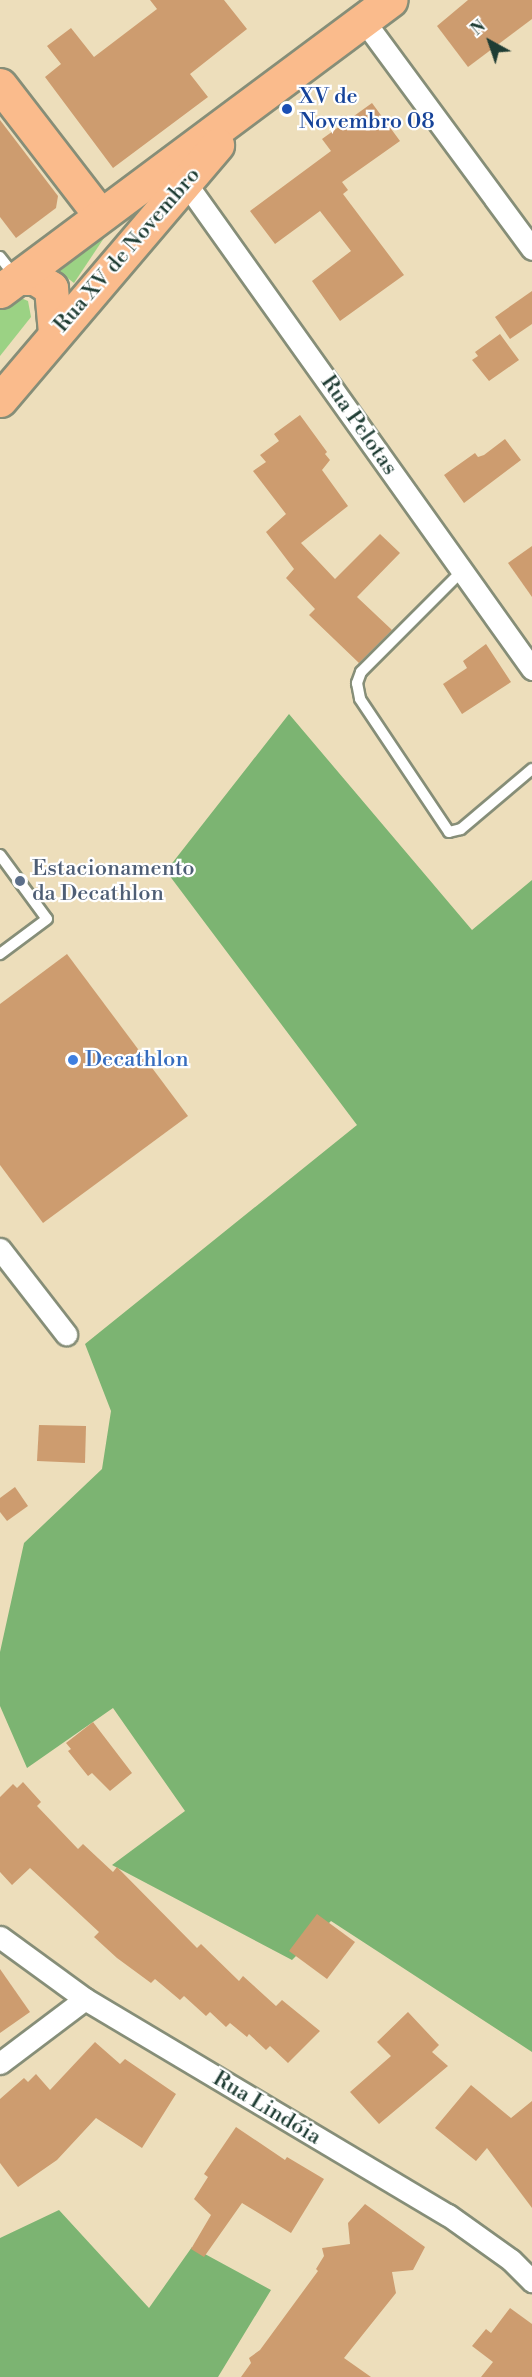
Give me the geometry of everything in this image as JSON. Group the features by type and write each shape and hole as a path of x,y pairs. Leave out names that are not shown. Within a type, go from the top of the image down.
{"main road":[{"name":"Rua XV de Novembro","path":"6,276 100,214 391,0"},
{"path":"0,85 100,214"},
{"name":"Rua XV de Novembro","path":"0,400 255,100"},
{"path":"6,276 35,278 51,288 55,333"}],"street":[{"path":"364,21 532,249"},
{"name":"Rua Pelotas","path":"185,182 532,669"},
{"path":"0,1249 66,1334"},
{"name":"Rua Lindóia","path":"0,1937 85,1999 448,2215 511,2260 532,2281"},
{"path":"0,2062 85,1999"}],"lane":[{"path":"462,571 361,672 357,683 360,699 449,832 461,829 532,769"},
{"path":"0,855 47,919 0,954"}],"green space":[{"path":"100,237 104,238 74,283 56,269"},
{"path":"21,298 28,301 31,317 0,356 0,309"},
{"path":"289,714 472,930 532,880 532,2052 331,1921 292,1960 112,1865 185,1811 113,1708 27,1768 0,1706 0,1652 24,1543 102,1469 111,1411 85,1344 357,1125 166,871"},
{"path":"59,2210 149,2308 192,2247 271,2290 218,2377 0,2377 0,2238"}],"building":[{"path":"150,0 224,0 247,29 190,74 208,97 113,168 45,77 61,64 47,46 71,28 94,57 157,9"},
{"path":"468,0 532,0 532,19 468,67 437,26"},
{"path":"372,103 400,141 342,182 348,190 343,194 404,275 340,321 312,281 351,251 320,211 275,244 250,211 331,151 322,139"},
{"path":"0,120 58,196 56,208 16,238 0,217"},
{"path":"532,291 532,324 510,339 495,317"},
{"path":"500,334 519,360 489,381 472,360 478,356 475,352"},
{"path":"300,415 327,452 325,454 330,460 322,470 348,506 301,543 335,579 380,534 400,553 357,597 392,630 359,663 309,615 315,609 286,578 294,569 266,532 286,514 253,471 266,462 260,455 279,441 274,434"},
{"path":"505,439 521,460 464,503 444,475 475,453 478,457 484,455"},
{"path":"532,546 532,597 508,563"},
{"path":"486,644 511,682 462,714 443,684 467,668 463,661"},
{"name":"Decathlon","path":"67,954 188,1116 43,1223 0,1165 0,1004"},
{"path":"39,1425 86,1426 85,1463 37,1461"},
{"path":"15,1487 28,1506 7,1521 0,1512 0,1498"},
{"path":"93,1722 132,1773 110,1791 92,1773 88,1776 68,1751 71,1749 66,1743"},
{"path":"23,1782 41,1802 37,1806 78,1849 83,1844 113,1872 117,1867 197,1948 201,1944 239,1981 243,1976 276,2006 282,2000 320,2031 288,2063 270,2046 266,2050 249,2034 247,2037 230,2023 226,2027 210,2012 206,2016 184,1996 180,2000 155,1979 151,1983 117,1958 94,1937 99,1932 30,1868 12,1885 0,1872 0,1797 13,1784 17,1788"},
{"path":"317,1914 355,1942 327,1979 289,1951"},
{"path":"0,1969 30,2012 0,2033"},
{"path":"408,2012 439,2045 432,2052 448,2066 379,2124 350,2092 391,2056 377,2042"},
{"path":"95,2042 120,2064 125,2059 176,2094 142,2148 96,2118 57,2160 18,2187 0,2163 0,2099 24,2078 28,2082 36,2074 50,2090"},
{"path":"471,2085 511,2118 532,2101 532,2208 487,2148 476,2161 435,2128"},
{"path":"236,2127 285,2160 287,2157 324,2179 291,2233 242,2203 204,2257 191,2249 211,2215 194,2199 208,2177 204,2174"},
{"path":"365,2204 425,2247 413,2270 392,2272 396,2293 344,2358 371,2377 241,2377 251,2363 249,2358 260,2350 318,2271 316,2269 324,2256 322,2248 350,2244 348,2223"},
{"path":"510,2308 532,2324 532,2377 481,2377 493,2362 472,2346 486,2329 491,2333"}],"place":[{"name":"XV de Novembro 08","path":"287,109"},
{"name":"Estacionamento da Decathlon","path":"20,881"},
{"name":"Decathlon","path":"73,1060"}]}
